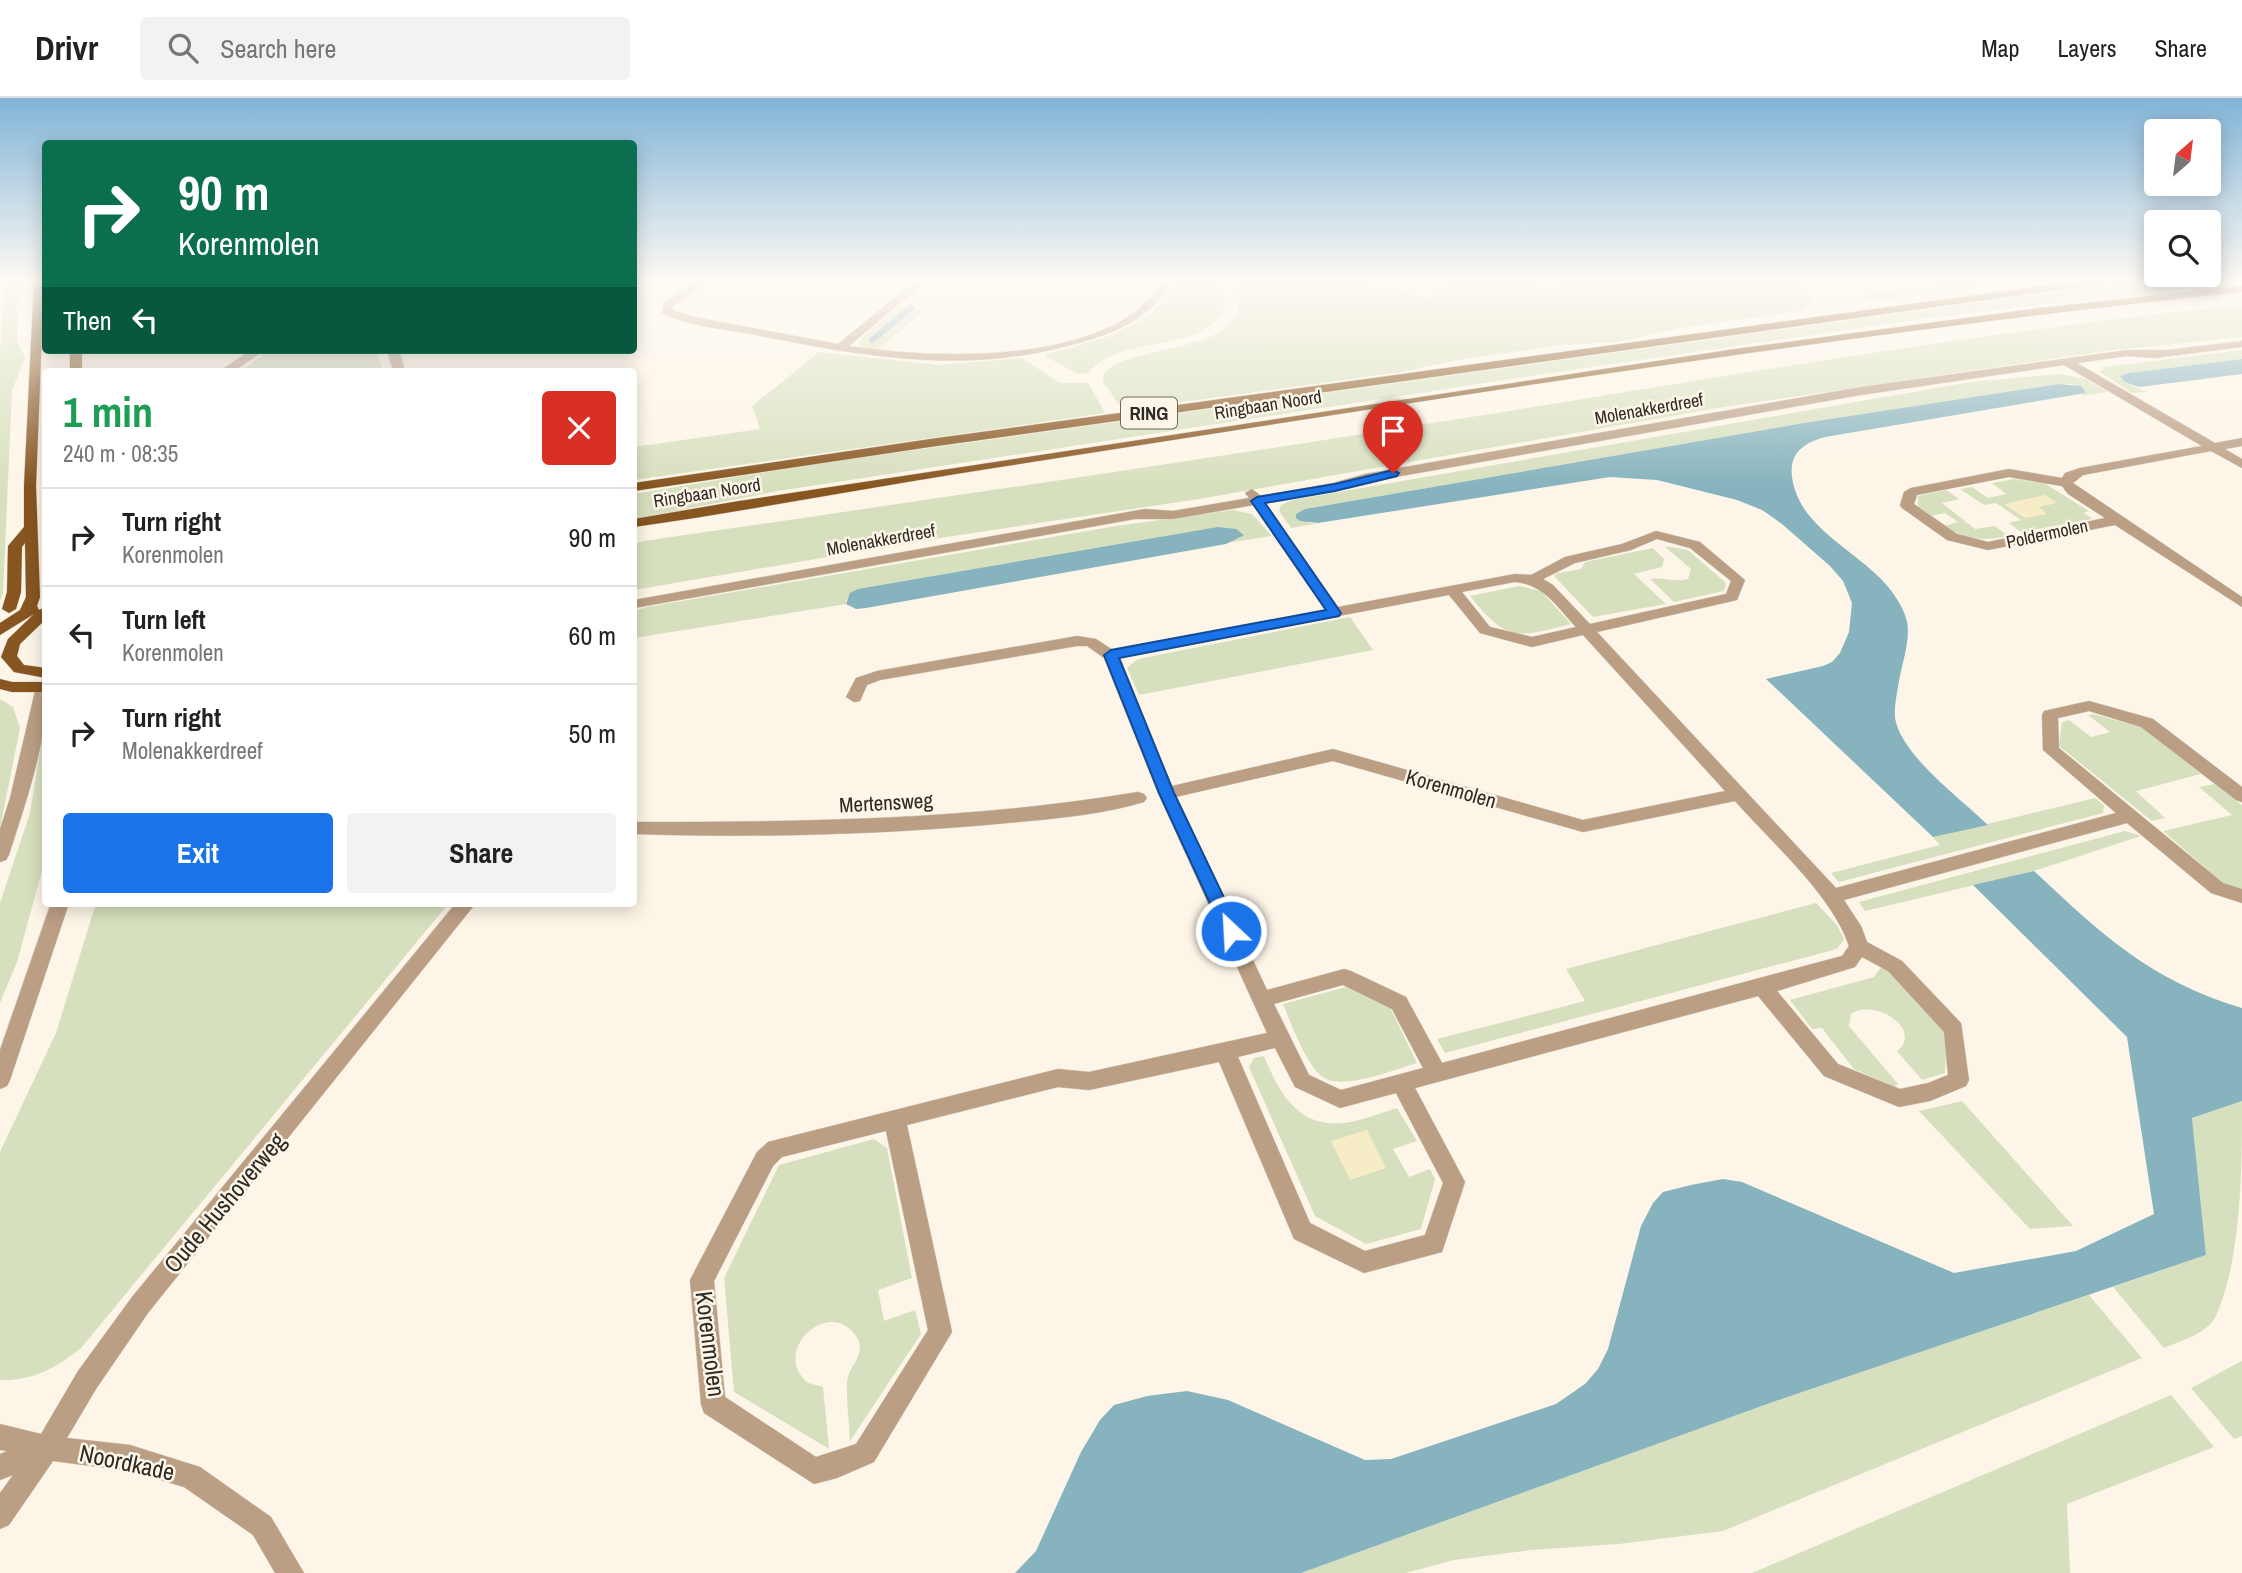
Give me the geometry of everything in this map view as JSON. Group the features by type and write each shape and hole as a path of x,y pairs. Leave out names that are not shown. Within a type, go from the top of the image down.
{"main road":[{"path":"36,350 30,486 38,601"},
{"name":"Ringbaan Noord","path":"637,487 1604,350"},
{"name":"Ringbaan Noord","path":"637,523 978,467 1747,350"},
{"path":"32,526 42,532"},
{"path":"5,612 14,592 15,546 32,526"},
{"path":"5,612 38,601"},
{"path":"0,630 38,601"},
{"path":"42,615 13,642 5,662 42,680"},
{"path":"0,684 12,687 42,682"}],"street":[{"path":"845,350 917,360 958,360 1042,350"},
{"name":"Molenakkerdreef","path":"637,603 1136,516 1173,516 1254,497 1335,487 1365,478 1847,394 1981,374 2012,375 2070,364 2193,350"},
{"path":"231,368 253,354"},
{"path":"2070,364 2242,464"},
{"path":"2066,483 2070,476 2080,472 2242,442"},
{"name":"Poldermolen","path":"2117,520 1988,546 1952,537 1907,505 1911,492 2009,473 2066,483 2073,491 2117,520 2242,603"},
{"path":"1254,497 1335,613"},
{"path":"1453,591 1485,630 1532,642 1732,597 1738,580 1695,545 1656,536 1626,547 1570,560 1533,579"},
{"path":"1111,655 1515,578 1533,579 1548,588 1586,628 1832,897 1852,926 1859,947 1895,966 1954,1029 1959,1080 1930,1092 1899,1098 1831,1070 1762,987"},
{"path":"853,697 861,682 877,676 1077,641 1091,642 1111,655 1167,793 1280,1038 1303,1081 1340,1099 1848,962 1859,947"},
{"path":"0,855 19,798 42,695"},
{"path":"2239,791 2147,723 2089,706 2050,715 2051,750 2217,888 2242,896"},
{"name":"Korenmolen","path":"1167,793 1333,755 1583,826 1736,795"},
{"name":"Mertensweg","path":"637,828 832,829 952,823 1070,811 1138,798"},
{"path":"1832,897 2130,816"},
{"path":"0,1080 59,907"},
{"name":"Oude Hushoverweg","path":"0,1516 47,1448 87,1380 140,1305 464,907"},
{"path":"1263,999 1344,977 1399,1003 1437,1074"},
{"name":"Korenmolen","path":"895,1121 940,1332 865,1452 837,1465 814,1471 713,1405 702,1280 765,1158 776,1149 1058,1078 1089,1081 1280,1038"},
{"path":"1226,1052 1302,1231 1364,1262 1434,1244 1454,1182 1402,1084"},
{"name":"Noordkade","path":"0,1437 47,1448 130,1458 191,1476 262,1526 290,1573"},
{"name":"Noordkade","path":"0,1466 47,1448"}],"green space":[{"path":"0,350 21,350 25,358 12,390 3,593 0,601"},
{"path":"1063,350 1131,350 1102,361 1088,374 1075,373 1044,355"},
{"path":"1165,350 1527,350 1457,360 1402,372 1123,410 1103,382 1104,373 1136,357"},
{"path":"1636,350 1710,350 778,491 637,518 637,494 814,464"},
{"path":"1893,350 2116,350 1717,408 1199,499 933,539 637,589 637,543 644,541 1264,449"},
{"path":"2242,350 2242,359 2129,373 2131,385 2148,392 2132,393 2100,372 2104,367"},
{"path":"819,352 939,365 1022,358 1060,383 1088,383 1105,413 637,480 637,447 760,429 752,406"},
{"path":"264,354 377,354 382,368 245,368"},
{"path":"2060,374 2085,379 2107,392 2081,396 2086,393 2074,384 2059,384 1804,423 1305,509 1309,523 1318,523 1291,528 1279,511 1281,505 1293,500 1971,382"},
{"path":"2014,479 2044,483 2089,511 2084,513 2093,519 2021,532 2009,523 2021,520 1996,503 1984,505 1960,489 1972,487 1988,498 2006,494 1992,483"},
{"path":"1946,490 1959,499 1942,503 1975,529 1995,526 2008,536 1990,539 1968,537 1945,526 1958,522 1945,513 1931,516 1918,506 1918,496"},
{"path":"1233,510 1252,514 1272,536 846,600 846,604 637,638 637,610 647,607 1116,526"},
{"path":"1664,546 1688,550 1726,583 1724,591 1674,602 1650,579 1688,579 1691,569"},
{"path":"1653,548 1664,559 1662,567 1634,574 1666,604 1593,617 1554,576 1581,569 1585,562"},
{"path":"1519,586 1541,591 1571,624 1537,632 1514,632 1494,622 1470,596"},
{"path":"1350,617 1373,650 1139,695 1127,668 1138,659"},
{"path":"0,699 13,707 20,728 0,828"},
{"path":"2093,714 2144,728 2201,774 2136,791 2165,818 2152,821 2059,746 2062,722 2069,720 2091,737 2110,732 2088,715"},
{"path":"42,739 42,871 17,962 0,1003 0,903 30,813"},
{"path":"2215,784 2242,805 2242,889 2224,884 2163,831 2232,815 2199,787"},
{"path":"2095,798 2104,805 2103,813 1839,882 1831,873 1940,845 1933,837"},
{"path":"2125,831 2141,836 2034,871 1865,911 1859,902"},
{"path":"1816,903 1837,925 1844,939 1837,949 1445,1053 1437,1039 1585,1001 1566,969"},
{"path":"95,907 446,907 81,1348 62,1362 34,1376 0,1380 0,1152 56,1033"},
{"path":"1882,966 1888,969 1947,1035 1945,1073 1922,1080 1897,1051 1904,1043 1905,1034 1901,1026 1884,1013 1873,1010 1861,1010 1851,1014 1849,1026 1898,1084 1895,1087 1854,1069 1822,1028 1812,1029 1790,1000 1874,977"},
{"path":"1346,987 1389,1005 1417,1063 1346,1082 1326,1079 1319,1074 1301,1046 1283,1004"},
{"path":"1264,1056 1284,1095 1302,1114 1314,1120 1344,1123 1397,1108 1417,1141 1393,1149 1409,1177 1430,1169 1435,1179 1421,1229 1366,1244 1315,1216 1249,1067 1254,1058"},
{"path":"1962,1101 2073,1226 2030,1229 1919,1111"},
{"path":"2242,1101 2239,1213 2231,1268 2224,1294 2215,1318 2205,1329 2164,1348 2113,1287 2206,1255 2192,1118"},
{"path":"874,1139 887,1148 912,1278 878,1290 884,1321 915,1310 921,1334 850,1441 847,1381 859,1352 858,1339 841,1323 829,1322 816,1326 806,1334 795,1358 798,1371 808,1383 823,1387 829,1449 734,1392 724,1278 779,1165"},
{"path":"2089,1295 2142,1358 1723,1531 1454,1560 1406,1573 1301,1573 1770,1403"},
{"path":"2242,1361 2242,1436 2234,1439 2191,1388"},
{"path":"2171,1395 2214,1447 2067,1504 2070,1573 1752,1573"}],"sand":[{"path":"2045,495 2057,503 2039,507 2047,514 2025,518 2004,504"},
{"path":"1367,1130 1386,1168 1350,1180 1331,1141"}],"water":[{"path":"2242,359 2242,374 2139,387 2125,382 2120,376 2129,373"},
{"path":"2059,384 2081,386 2086,393 1825,437 1805,446 1793,461 1792,477 1796,494 1804,508 1827,533 1880,578 1904,613 1908,625 1907,641 1895,718 1908,747 1934,776 1988,825 1933,837 1766,679 1832,662 1840,653 1849,632 1852,603 1843,581 1830,566 1762,510 1737,500 1657,480 1610,477 1318,523 1296,518 1296,514 1305,509 1804,423"},
{"path":"1218,527 1236,529 1244,535 1226,544 866,608 856,609 846,604 850,593 858,589"},
{"path":"2034,871 2129,953 2181,984 2242,1008 2242,1101 2192,1118 2206,1255 1770,1403 1301,1573 1015,1573 1036,1551 1081,1452 1100,1420 1114,1405 1147,1396 1187,1391 1228,1400 1365,1460 1391,1459 1556,1404 1585,1384 1598,1369 1608,1349 1641,1226 1653,1203 1663,1192 1723,1179 1742,1182 1954,1273 2076,1251 2154,1214 2127,1037 1973,885"}],"route":[{"path":"1231,931 1167,793 1111,655 1335,613 1257,501 1393,473"}]}
